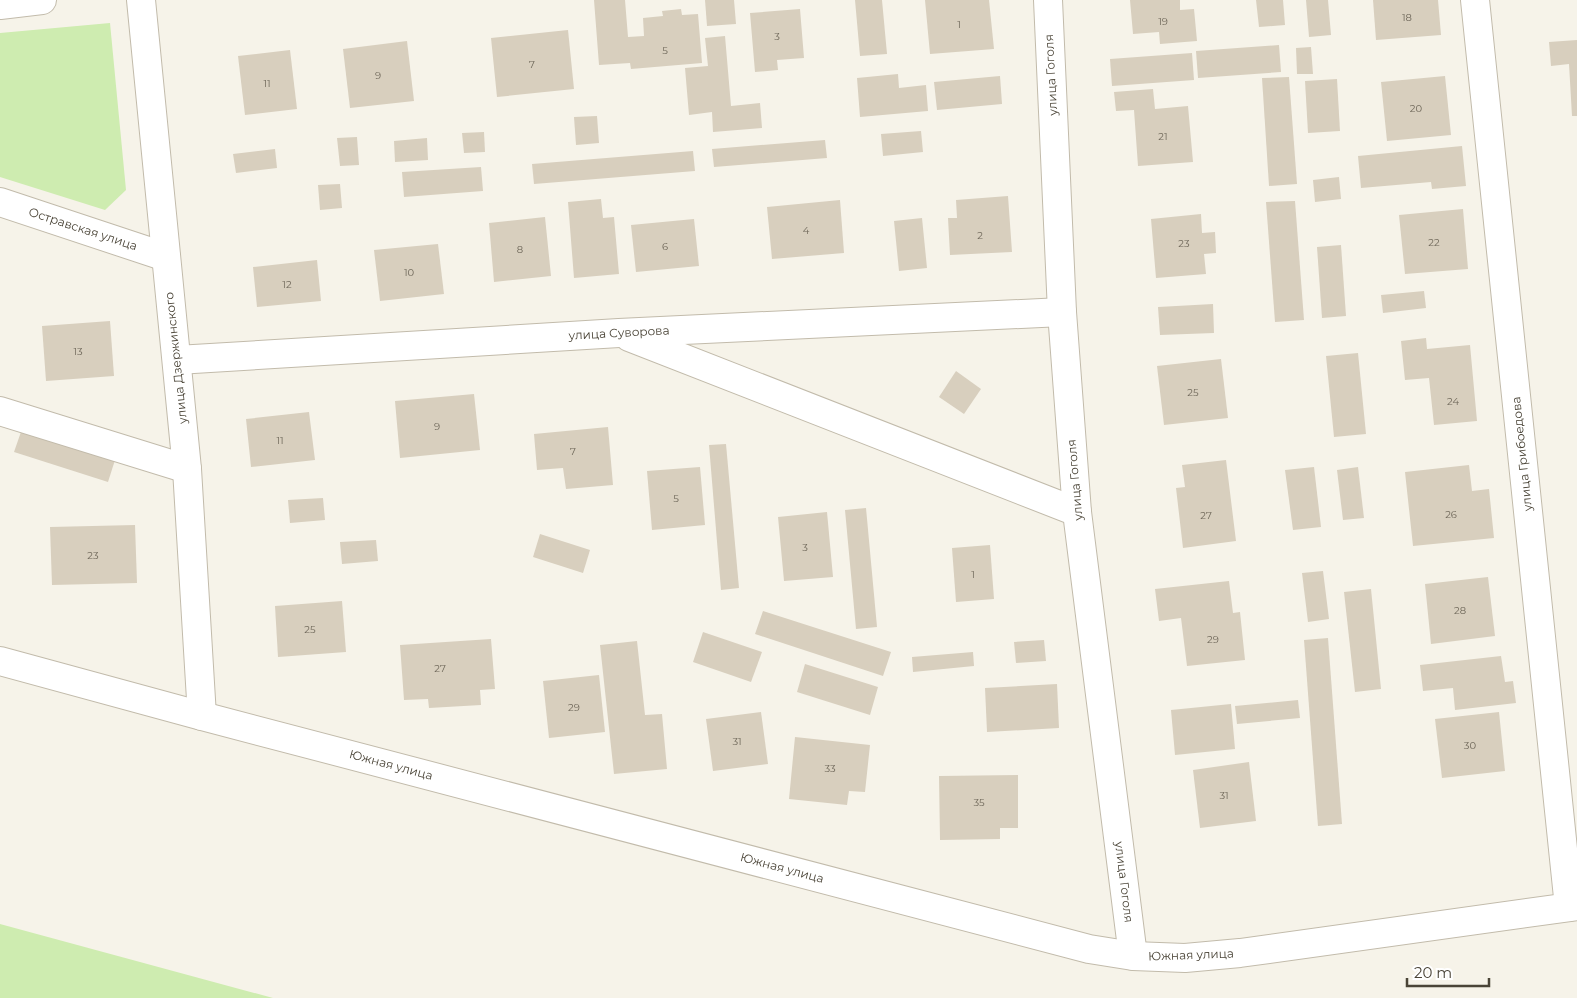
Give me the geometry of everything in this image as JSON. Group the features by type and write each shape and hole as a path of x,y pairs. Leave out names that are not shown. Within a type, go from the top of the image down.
{"street":[{"path":"0,5 42,0"},
{"name":"улица Дзержинского","path":"141,0 187,469 202,716"},
{"name":"улица Гоголя","path":"1048,0 1062,312 1076,512 1134,956"},
{"name":"улица Грибоедова","path":"1475,0 1573,907"},
{"name":"Остравская улица","path":"0,202 166,257"},
{"name":"улица Суворова","path":"177,360 619,333 1062,312"},
{"path":"619,333 1076,512"},
{"path":"0,411 187,469"},
{"name":"Южная улица","path":"0,661 202,716 1089,949 1134,956 1185,958 1240,953 1573,907"}],"green space":[{"path":"110,23 126,190 105,210 0,177 0,33"},
{"path":"0,924 273,998 0,998"}],"building":[{"path":"594,0 625,0 628,37 644,36 643,18 663,16 662,11 681,9 682,15 698,14 702,63 631,69 630,63 599,65"},
{"path":"705,0 734,0 736,24 707,26"},
{"path":"855,0 882,0 887,54 860,56"},
{"path":"925,0 989,0 994,49 930,54"},
{"path":"1130,0 1180,0 1180,10 1194,9 1197,41 1160,44 1159,32 1133,34"},
{"path":"1256,0 1283,0 1285,25 1259,27"},
{"path":"1306,0 1328,0 1331,35 1309,37"},
{"path":"1373,0 1438,0 1441,35 1376,40"},
{"path":"800,9 804,58 777,60 778,70 755,72 750,13"},
{"path":"568,30 574,89 497,97 491,38"},
{"path":"725,36 731,106 760,103 762,128 713,132 712,112 689,115 685,68 708,66 705,38"},
{"path":"1577,40 1577,116 1572,116 1569,64 1551,66 1549,42"},
{"path":"407,41 414,101 350,108 343,49"},
{"path":"1279,45 1281,72 1198,78 1196,51"},
{"path":"1311,47 1313,74 1297,74 1296,48"},
{"path":"290,50 297,109 245,115 238,56"},
{"path":"1192,53 1194,80 1112,86 1110,59"},
{"path":"898,74 899,88 926,85 928,111 860,117 857,78"},
{"path":"1000,76 1002,104 937,110 934,82"},
{"path":"1445,76 1451,135 1387,141 1381,82"},
{"path":"1289,77 1297,184 1269,186 1262,78"},
{"path":"1337,79 1340,131 1308,133 1305,81"},
{"path":"1153,89 1155,109 1188,106 1193,162 1138,166 1134,110 1116,111 1114,92"},
{"path":"597,116 599,143 576,145 574,117"},
{"path":"921,131 923,152 883,156 881,134"},
{"path":"484,132 485,152 464,153 462,133"},
{"path":"357,137 359,165 340,166 337,138"},
{"path":"427,138 428,160 395,162 394,141"},
{"path":"825,140 827,158 714,167 712,149"},
{"path":"1462,146 1466,186 1432,189 1431,182 1361,188 1358,156"},
{"path":"275,149 277,168 236,173 233,154"},
{"path":"693,151 695,171 534,184 532,164"},
{"path":"481,167 483,191 404,197 402,172"},
{"path":"1339,177 1341,199 1315,202 1313,180"},
{"path":"340,184 342,208 320,210 318,185"},
{"path":"1008,196 1012,252 950,255 948,218 957,218 956,200"},
{"path":"601,199 603,218 614,217 619,274 574,278 568,202"},
{"path":"840,200 844,253 772,259 767,207"},
{"path":"1295,201 1304,320 1275,322 1266,202"},
{"path":"1463,209 1468,269 1405,274 1399,215"},
{"path":"1201,214 1202,233 1215,232 1216,253 1204,254 1206,274 1156,278 1151,219"},
{"path":"545,217 551,276 494,282 489,223"},
{"path":"922,218 927,268 899,271 894,221"},
{"path":"694,219 699,266 636,272 631,225"},
{"path":"438,244 444,294 380,301 374,250"},
{"path":"1341,245 1346,316 1322,318 1317,247"},
{"path":"317,260 321,301 257,307 253,267"},
{"path":"1424,291 1426,308 1383,313 1381,295"},
{"path":"1213,304 1214,333 1160,335 1158,307"},
{"path":"110,321 114,376 46,381 42,326"},
{"path":"1426,338 1427,349 1470,345 1477,421 1434,425 1429,378 1405,380 1401,341"},
{"path":"1358,353 1366,434 1334,437 1326,356"},
{"path":"1221,359 1228,418 1164,425 1157,366"},
{"path":"956,371 981,389 964,414 939,397"},
{"path":"474,394 480,450 400,458 395,401"},
{"path":"309,412 315,460 251,467 246,419"},
{"path":"608,427 613,485 566,489 563,468 537,470 534,434"},
{"path":"22,429 115,460 108,482 14,452"},
{"path":"726,444 739,588 721,590 709,445"},
{"path":"1226,460 1236,541 1183,548 1176,488 1185,487 1182,465"},
{"path":"1469,465 1472,491 1489,489 1494,538 1413,546 1405,472"},
{"path":"700,467 705,525 652,530 647,471"},
{"path":"1314,467 1321,527 1293,530 1285,470"},
{"path":"1358,467 1364,518 1343,520 1337,470"},
{"path":"323,498 325,520 290,523 288,500"},
{"path":"866,508 877,627 856,629 845,510"},
{"path":"827,512 833,577 784,581 778,517"},
{"path":"135,525 137,583 52,585 50,527"},
{"path":"540,534 590,550 583,573 533,557"},
{"path":"376,540 378,561 342,564 340,542"},
{"path":"990,545 994,599 956,602 952,548"},
{"path":"1323,571 1329,619 1308,622 1302,573"},
{"path":"1488,577 1495,636 1431,644 1425,584"},
{"path":"1229,581 1233,613 1240,612 1245,660 1187,666 1181,618 1159,621 1155,589"},
{"path":"1371,589 1381,689 1355,692 1344,592"},
{"path":"342,601 346,652 278,657 275,606"},
{"path":"763,611 891,652 883,676 755,634"},
{"path":"703,632 762,652 751,682 693,662"},
{"path":"1328,638 1342,824 1318,826 1304,640"},
{"path":"491,639 495,689 480,690 481,705 429,708 428,699 404,700 400,645"},
{"path":"1044,640 1046,661 1016,663 1014,642"},
{"path":"637,641 645,715 662,714 667,769 614,774 600,645"},
{"path":"973,652 974,666 913,672 912,657"},
{"path":"1501,656 1505,682 1513,681 1516,703 1455,710 1453,688 1423,691 1420,665"},
{"path":"805,664 878,687 870,715 797,692"},
{"path":"599,675 605,732 549,738 543,681"},
{"path":"1057,684 1059,728 987,732 985,688"},
{"path":"1298,700 1300,718 1237,724 1235,706"},
{"path":"1231,704 1235,749 1175,755 1171,710"},
{"path":"761,712 768,764 713,771 706,719"},
{"path":"1499,712 1505,771 1442,778 1435,719"},
{"path":"795,737 870,745 865,792 849,791 847,805 789,799"},
{"path":"1249,762 1256,821 1200,828 1193,770"},
{"path":"1018,775 1018,828 1000,828 1000,839 940,840 939,776"}]}
